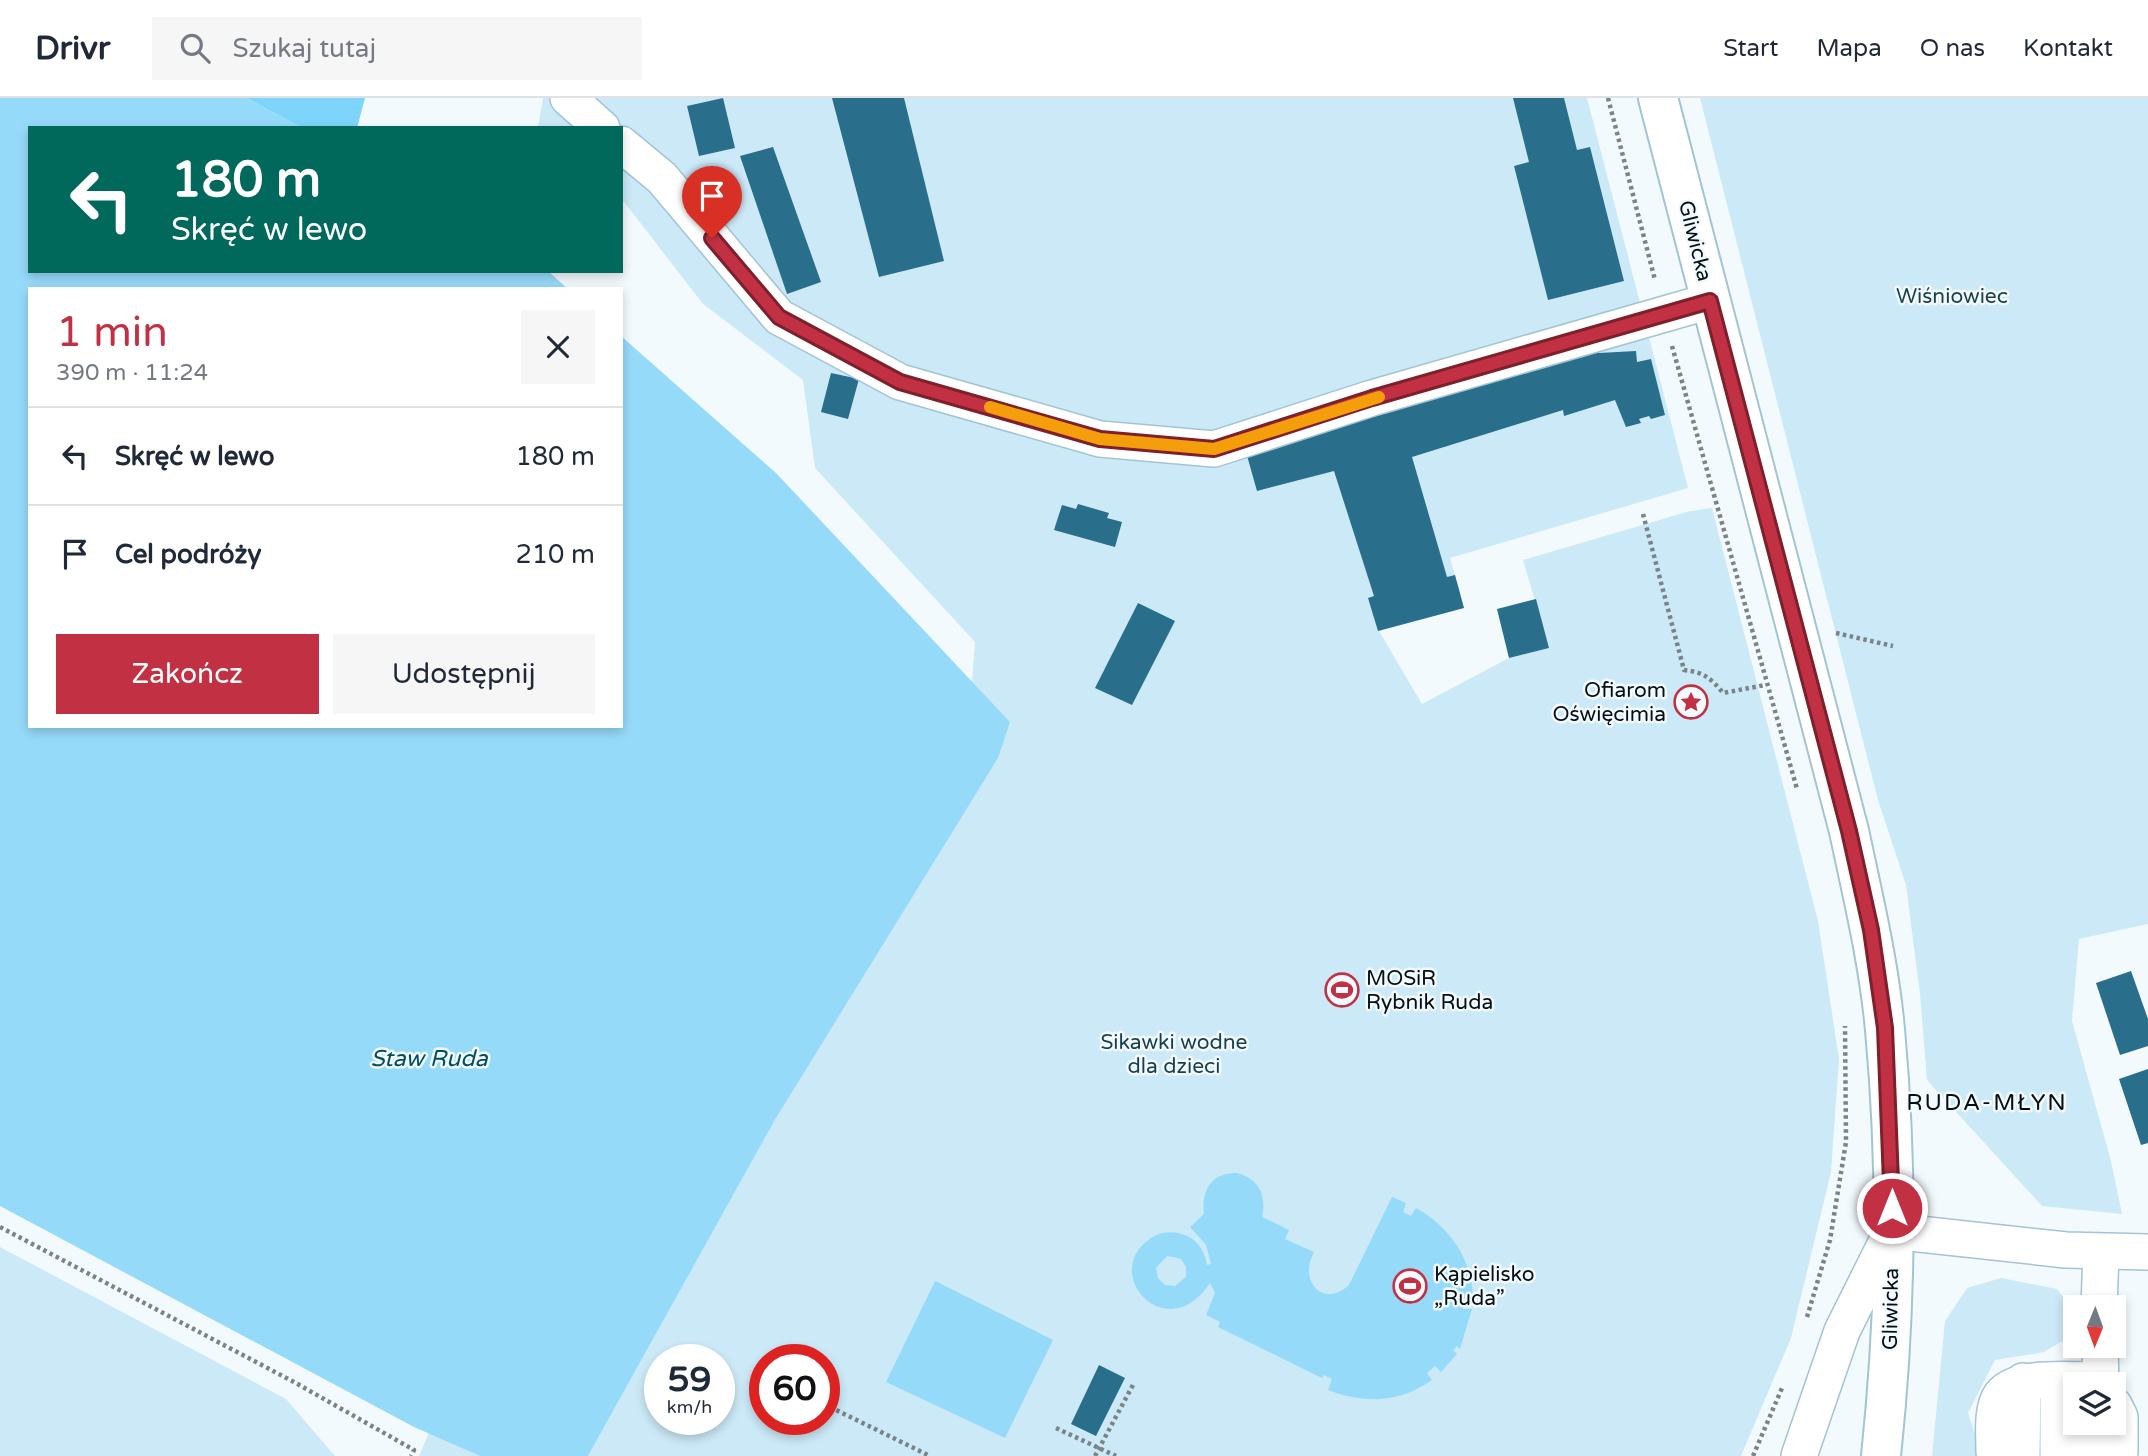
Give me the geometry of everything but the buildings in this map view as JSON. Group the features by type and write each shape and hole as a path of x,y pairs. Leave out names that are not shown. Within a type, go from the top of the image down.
{"main road":[{"name":"Gliwicka","path":"1658,98 1849,831 1871,930 1885,1028 1892,1140 1891,1342 1881,1456"}],"street":[{"path":"568,98 600,126"},
{"path":"623,146 662,178 779,317 900,382 1100,439 1214,449 1372,398 1710,301"},
{"path":"1799,1456 1842,1331 1892,1231 2101,1252 2148,1252"},
{"path":"2099,1295 2101,1252"},
{"path":"1842,1331 1891,1342"},
{"path":"1996,1456 1997,1403 2008,1386 2023,1381 2063,1384"},
{"path":"2022,1456 2023,1381"},
{"path":"2058,1456 2068,1435"},
{"path":"2086,1435 2086,1456"},
{"path":"2102,1456 2103,1435"},
{"path":"2116,1456 2120,1452 2120,1435"}],"path":[{"path":"1608,98 1663,315 1765,685 1801,802"},
{"path":"1643,514 1684,670 1700,672 1712,680 1723,693 1765,685"},
{"path":"1828,631 1893,646"},
{"path":"1805,1324 1830,1240 1846,1142 1845,1024"},
{"path":"0,1227 294,1382 414,1450 411,1456"},
{"path":"1753,1456 1784,1382"},
{"path":"1095,1456 1134,1383"},
{"path":"840,1412 930,1456"},
{"path":"1056,1428 1116,1456"}],"green space":[{"name":"Sikawki wodne dla dzieci","path":"543,98 1587,98 1688,488 1450,558 1464,608 1379,631 1422,704 1509,658 1549,648 1523,560 1690,511 1712,508 1818,921 1839,1059 1831,1172 1791,1338 1741,1456 588,1456 644,1355 644,1435 735,1435 735,1344 650,1344 776,1118 1010,722 972,682 975,642 815,468 803,380 703,304 623,201 623,126 538,126"},
{"name":"Wiśniowiec","path":"1700,98 2148,98 2148,924 2079,939 2072,1021 2111,1161 2122,1214 2042,1206 1927,1080 1920,994 1906,885 1878,800"},
{"path":"0,1247 286,1399 335,1456 0,1456"},
{"path":"2001,1278 2057,1289 2063,1297 2063,1341 2044,1352 1995,1360 1968,1413 1982,1456 1932,1456 1945,1321 1967,1288"},
{"path":"429,1433 480,1456 419,1456"}],"shaded area":[{"path":"246,98 365,98 358,126 298,126"}],"water":[{"name":"Staw Ruda","path":"0,98 246,98 298,126 28,126 28,273 550,273 566,287 28,287 28,728 623,728 623,338 776,473 1010,722 998,758 776,1118 650,1344 644,1344 644,1355 588,1456 480,1456 414,1427 0,1206"},
{"name":"Kąpielisko „Ruda”","path":"1228,1173 1237,1173 1251,1179 1262,1195 1262,1217 1289,1230 1285,1239 1314,1252 1309,1273 1311,1282 1322,1293 1339,1292 1349,1285 1392,1197 1406,1203 1403,1212 1411,1216 1416,1208 1428,1216 1457,1246 1472,1284 1473,1298 1464,1298 1463,1309 1472,1309 1460,1349 1457,1346 1453,1350 1457,1354 1441,1372 1435,1366 1427,1373 1432,1380 1420,1388 1382,1399 1355,1398 1328,1390 1332,1379 1324,1375 1322,1378 1218,1327 1220,1322 1206,1315 1215,1293 1210,1283 1193,1301 1176,1308 1160,1307 1146,1299 1136,1287 1132,1272 1135,1256 1147,1241 1155,1236 1172,1232 1187,1236 1199,1246 1207,1265 1211,1264 1206,1245 1190,1227 1204,1214 1204,1197 1210,1184","holes":["1167,1256 1181,1259 1186,1267 1186,1277 1175,1286 1165,1285 1158,1278 1156,1268"]},
{"path":"935,1281 1053,1340 1005,1438 886,1382"}],"slow traffic":[{"path":"990,407 1100,439 1214,449 1379,397"}],"place":[{"name":"Ofiarom Oświęcimia","path":"1691,702"},
{"name":"MOSiR Rybnik Ruda","path":"1342,990"},
{"name":"Kąpielisko „Ruda”","path":"1410,1286"}],"district":[{"name":"RUDA-MŁYN","path":"1987,1103"}],"route":[{"path":"712,238 779,317 900,382 1100,439 1214,449 1372,398 1710,301 1849,831 1871,930 1885,1028 1892,1140 1892,1208"}]}
